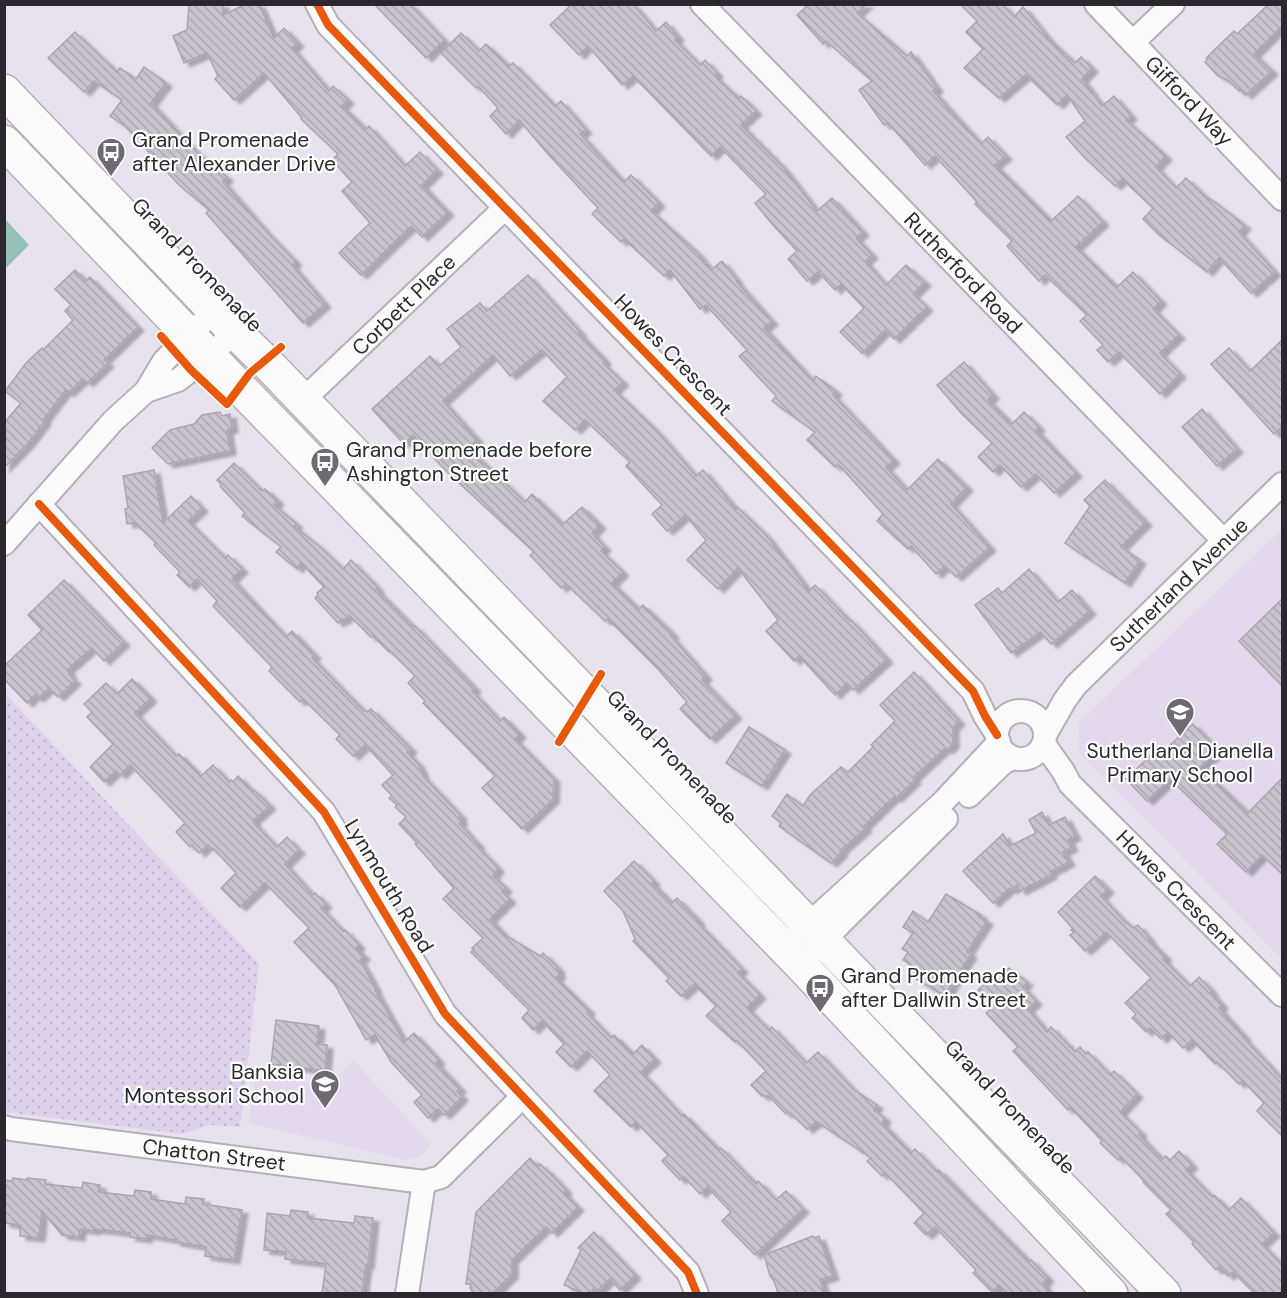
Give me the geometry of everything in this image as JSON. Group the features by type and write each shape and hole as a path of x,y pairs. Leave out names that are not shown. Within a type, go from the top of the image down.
{"main road":[{"name":"Grand Promenade","path":"4,91 817,933 1148,1288"},
{"path":"4,142 792,956 1111,1293"},
{"path":"599,756 624,734"}],"street":[{"name":"Howes Crescent","path":"317,4 328,25 973,691 986,716 1008,748 1070,784 1282,995"},
{"name":"Rutherford Road","path":"702,4 1224,541"},
{"name":"Gifford Way","path":"1096,4 1282,199"},
{"path":"1133,42 1173,4"},
{"name":"Corbett Place","path":"302,401 505,208"},
{"path":"4,544 113,421 146,391 178,380 199,345 225,321"},
{"name":"Sutherland Avenue","path":"1044,739 1065,700 1076,685 1282,484"},
{"name":"Lynmouth Road","path":"39,504 324,812 445,1014 688,1272 697,1293"},
{"name":"Sutherland Avenue","path":"1020,713 1076,685"},
{"name":"Howes Crescent","path":"973,691 1020,713"},
{"path":"792,956 904,849 1003,763 1008,748 999,727 1003,720 1020,713 1040,720 1044,739 1039,751 1033,756 1008,748"},
{"name":"Howes Crescent","path":"1044,739 1070,784"},
{"path":"407,1293 424,1182 441,1177 522,1096"},
{"name":"Chatton Street","path":"4,1127 424,1182"}],"shaded area":[{"path":"5,219 29,245 5,269"},
{"name":"Sutherland Dianella Primary School","path":"1282,529 1282,959 1078,752 1079,722"},
{"path":"4,692 259,964 240,1127 210,1125 182,1134 5,1112"},
{"name":"Banksia Montessori School","path":"353,1060 431,1144 421,1157 406,1160 249,1123 256,1068 298,1073 319,1097"}],"building":[{"path":"189,4 223,4 223,15 246,4 259,4 274,38 284,28 298,43 292,48 329,91 333,86 348,100 342,106 366,129 369,126 405,166 420,152 437,170 422,185 448,212 422,237 411,226 361,275 339,253 370,223 342,191 352,182 332,160 338,154 301,119 264,73 234,100 215,79 218,76 207,53 184,63 173,36 187,30"},
{"path":"374,4 410,4 444,40 426,58"},
{"path":"572,4 633,4 656,31 666,22 678,37 675,40 700,65 705,60 717,73 715,76 756,111 741,125 783,167 817,211 832,198 863,232 856,238 872,255 865,261 886,285 906,265 925,282 913,294 927,307 894,339 885,330 862,353 840,332 864,308 841,284 835,290 818,272 807,281 788,259 797,251 755,203 766,194 720,147 711,156 633,76 622,85 588,46 579,55 550,25"},
{"path":"809,4 867,4 857,13 907,56 911,52 937,88 933,91 981,144 988,137 1006,156 995,165 1051,221 1078,196 1103,222 1076,247 1117,287 1133,272 1161,301 1153,309 1179,335 1160,353 1180,374 1160,394 1119,352 1108,362 1097,350 1103,345 1080,321 1087,315 1045,275 1039,281 1007,246 1012,241 975,204 977,202 935,156 925,165 888,123 884,125 859,90 872,81 826,41 823,44 797,15"},
{"path":"960,4 1002,4 1014,17 1023,7 1050,40 1075,63 1081,57 1092,68 1082,79 1102,106 1114,96 1131,116 1126,120 1166,156 1156,167 1176,188 1186,178 1208,199 1245,225 1239,232 1275,272 1251,293 1219,258 1207,272 1158,234 1143,219 1153,208 1122,179 1115,186 1066,137 1085,121 1067,95 1057,105 1026,75 999,98 964,68 983,49 966,32 977,21"},
{"path":"1269,4 1282,4 1282,26 1254,54 1272,71 1246,95 1229,81 1218,76 1205,62 1208,59 1206,58 1234,31 1237,34"},
{"path":"75,32 117,72 120,68 136,79 144,67 166,83 151,103 196,151 227,177 223,182 296,262 292,265 325,304 303,323 206,213 209,210 179,185 125,126 110,116 122,100 94,81 84,92 48,58"},
{"path":"461,33 479,51 486,44 509,66 513,63 555,106 561,101 586,130 580,134 624,182 631,175 659,203 651,211 697,252 711,270 722,261 736,281 772,321 764,328 813,381 816,376 836,391 833,395 894,460 886,467 907,490 938,459 967,487 951,504 990,547 956,577 945,566 936,574 911,546 908,549 877,521 883,514 838,464 835,467 807,440 815,432 772,401 776,396 739,356 747,350 706,305 700,309 670,270 664,276 624,239 621,242 592,214 598,208 519,120 506,134 490,116 498,108 478,86 476,88 441,53"},
{"path":"75,270 86,281 90,277 138,327 104,360 108,363 87,383 83,379 68,393 66,390 29,442 4,468 4,423 21,403 5,391 26,363 42,348 43,350 73,320 65,311 71,305 55,289"},
{"path":"528,275 605,360 603,363 623,382 614,390 654,428 696,476 703,470 736,509 737,507 766,535 809,591 815,585 887,659 853,690 847,683 835,695 799,656 794,661 766,631 778,620 738,568 718,589 687,560 706,540 685,515 667,531 652,514 662,505 626,466 630,462 585,420 575,430 543,401 567,377 542,350 510,376 493,355 443,401 477,439 468,448 525,502 532,494 563,524 582,507 600,525 592,533 605,547 601,551 623,572 612,583 639,609 643,605 673,634 671,636 706,676 702,680 736,715 710,739 680,709 687,702 608,619 605,621 566,584 561,588 530,555 534,552 444,469 413,435 404,444 372,409 430,356 439,366 461,347 447,329 480,303 487,311"},
{"path":"1282,340 1282,427 1274,434 1211,364 1229,348 1250,371"},
{"path":"964,362 993,395 988,400 1012,424 1024,412 1039,427 1036,430 1076,473 1054,493 1036,474 1021,487 1000,465 993,472 978,457 992,443 962,414 937,385"},
{"path":"1202,409 1237,449 1217,466 1182,427"},
{"path":"220,412 222,416 230,414 232,429 227,430 230,451 168,464 152,448 170,430 194,424 202,415"},
{"path":"234,463 262,491 265,489 278,501 274,505 297,524 294,526 343,569 351,560 378,588 376,589 475,688 472,691 500,721 504,717 520,734 515,739 554,779 553,799 522,829 482,788 495,776 423,703 425,701 408,683 415,676 349,615 338,623 315,598 324,587 301,563 297,569 276,552 281,547 242,516 245,513 217,480"},
{"path":"154,470 163,523 191,496 202,508 188,521 225,558 228,555 242,569 232,579 286,637 292,631 315,655 312,658 364,711 371,709 411,749 407,752 419,765 424,777 461,816 459,818 462,821 459,823 498,868 493,876 506,888 502,892 510,899 490,919 505,935 540,956 543,953 559,969 557,971 560,974 556,978 589,1010 587,1013 611,1038 614,1035 633,1054 642,1045 655,1059 641,1072 682,1116 684,1114 719,1150 721,1148 756,1184 758,1181 776,1200 786,1191 803,1209 755,1255 722,1221 731,1212 707,1187 700,1194 684,1177 680,1180 662,1161 668,1155 636,1122 631,1127 594,1091 610,1075 587,1051 571,1067 556,1052 564,1044 542,1021 533,1030 522,1018 529,1010 471,952 474,949 472,948 483,938 443,899 454,888 399,824 406,817 395,807 397,805 389,798 392,796 382,785 393,775 365,745 353,756 336,739 340,735 303,699 300,702 269,671 272,667 213,606 217,601 197,579 189,587 177,575 180,572 154,545 156,543 135,523 127,524 125,509 128,508 123,476"},
{"path":"1105,480 1146,522 1121,547 1140,560 1125,583 1065,543 1090,506 1084,500"},
{"path":"1029,569 1058,602 1072,590 1090,611 1051,644 1040,632 1011,653 975,605 998,588 1002,593"},
{"path":"64,580 124,642 104,661 92,648 67,670 75,681 58,697 49,688 38,698 35,695 27,703 4,679 4,666 42,630 28,615"},
{"path":"1282,599 1282,686 1239,641"},
{"path":"914,672 959,721 953,727 953,744 948,749 944,749 913,778 915,780 864,826 866,828 840,851 842,852 831,863 779,826 781,823 772,816 787,794 803,806 810,795 841,767 848,772 873,747 871,745 895,721 880,705"},
{"path":"132,679 151,698 135,713 176,756 179,754 201,776 213,765 229,782 231,780 233,782 238,776 270,806 254,820 254,823 277,847 287,837 299,850 285,864 313,895 315,893 326,904 321,908 359,945 356,948 364,956 360,960 404,1042 414,1033 439,1060 436,1063 460,1088 457,1091 462,1097 444,1115 438,1109 428,1118 414,1102 422,1095 391,1062 375,1035 366,1040 335,985 294,942 309,928 265,883 240,907 221,888 236,873 208,845 199,853 192,845 190,847 176,832 185,823 130,765 120,775 116,771 104,782 90,767 113,744 87,717 92,712 84,704 106,683 117,694"},
{"path":"1193,724 1218,751 1200,767 1248,813 1282,778 1282,874 1262,855 1246,872 1217,844 1227,834 1170,779 1147,801 1126,779 1152,754 1156,758"},
{"path":"749,727 785,750 762,786 726,763"},
{"path":"1042,812 1049,825 1065,817 1075,836 1068,840 1072,847 1063,852 1069,862 1050,872 1051,875 1020,891 1017,885 1012,890 1010,888 993,903 963,871 1003,834 1010,846 1036,833 1029,820"},
{"path":"634,861 672,903 677,898 742,969 738,973 760,995 747,1008 769,1030 772,1027 806,1063 818,1052 853,1089 877,1105 874,1110 885,1118 882,1123 911,1153 915,1149 937,1172 939,1170 1048,1278 1043,1283 1048,1293 1007,1293 999,1285 992,1292 973,1273 976,1270 935,1227 926,1235 914,1223 924,1213 885,1173 882,1176 867,1161 871,1158 817,1122 807,1129 789,1112 786,1114 769,1096 762,1096 751,1085 766,1071 737,1041 735,1042 706,1016 716,1006 694,984 681,996 666,981 669,978 633,941 635,939 623,911 604,891"},
{"path":"1095,876 1108,889 1101,896 1126,923 1133,928 1138,925 1166,957 1163,959 1190,986 1199,977 1222,1005 1219,1008 1282,1079 1282,1136 1257,1111 1264,1103 1243,1081 1239,1084 1217,1062 1215,1064 1192,1040 1183,1048 1168,1032 1161,1039 1150,1028 1146,1032 1132,1018 1136,1014 1125,1003 1151,978 1106,932 1085,951 1070,935 1074,932 1071,930 1073,929 1058,912"},
{"path":"946,894 987,921 967,952 971,954 945,996 916,979 919,975 910,971 910,964 903,960 908,952 902,949 913,933 903,927 913,911 928,922"},
{"path":"1009,968 1027,982 1023,987 1036,1001 1028,1009 1047,1032 1051,1027 1075,1052 1080,1047 1086,1054 1088,1052 1110,1075 1114,1071 1137,1094 1120,1112 1162,1159 1166,1156 1170,1160 1179,1151 1192,1165 1186,1170 1212,1197 1214,1195 1229,1210 1241,1198 1274,1233 1262,1244 1282,1265 1282,1293 1254,1293 1233,1272 1228,1276 1219,1267 1216,1270 1192,1244 1194,1242 1166,1214 1171,1210 1121,1157 1118,1160 1100,1143 1102,1141 1070,1107 1068,1110 1013,1051 1018,1047 986,1013 991,1009 981,999 984,996 978,990 989,980 995,985"},
{"path":"276,1020 319,1026 317,1044 327,1045 325,1071 271,1064"},
{"path":"530,1158 538,1167 540,1164 553,1176 566,1190 564,1193 578,1207 552,1233 546,1227 512,1260 512,1275 493,1293 471,1293 471,1284 466,1284 476,1212"},
{"path":"13,1178 46,1180 45,1184 82,1188 83,1182 100,1185 99,1192 134,1196 135,1190 151,1192 151,1199 185,1204 186,1197 204,1199 203,1204 242,1210 234,1260 205,1256 206,1247 147,1235 146,1239 130,1237 130,1233 80,1229 79,1237 62,1235 42,1211 39,1238 20,1236 20,1225 4,1223 4,1180 12,1181"},
{"path":"291,1210 308,1212 308,1218 354,1223 355,1216 373,1218 368,1265 366,1265 362,1293 322,1293 326,1264 285,1259 286,1252 264,1250 267,1213 290,1216"},
{"path":"594,1232 635,1275 620,1290 610,1279 598,1290 594,1288 591,1293 582,1293 564,1285 581,1250 578,1248"},
{"path":"813,1236 815,1238 819,1236 833,1276 820,1280 825,1293 778,1293 764,1255"}],"cycle path":[{"path":"317,4 328,25 973,691 997,735"},
{"path":"161,336 191,370 227,404 250,373 281,347"},
{"path":"39,504 324,812 445,1014 688,1272 697,1294"},
{"path":"559,742 601,674"}],"place":[{"name":"Grand Promenade after Alexander Drive","path":"111,178"},
{"name":"Grand Promenade before Ashington Street","path":"325,488"},
{"name":"Sutherland Dianella Primary School","path":"1180,738"},
{"name":"Grand Promenade after Dallwin Street","path":"820,1014"},
{"name":"Banksia Montessori School","path":"325,1110"}]}
